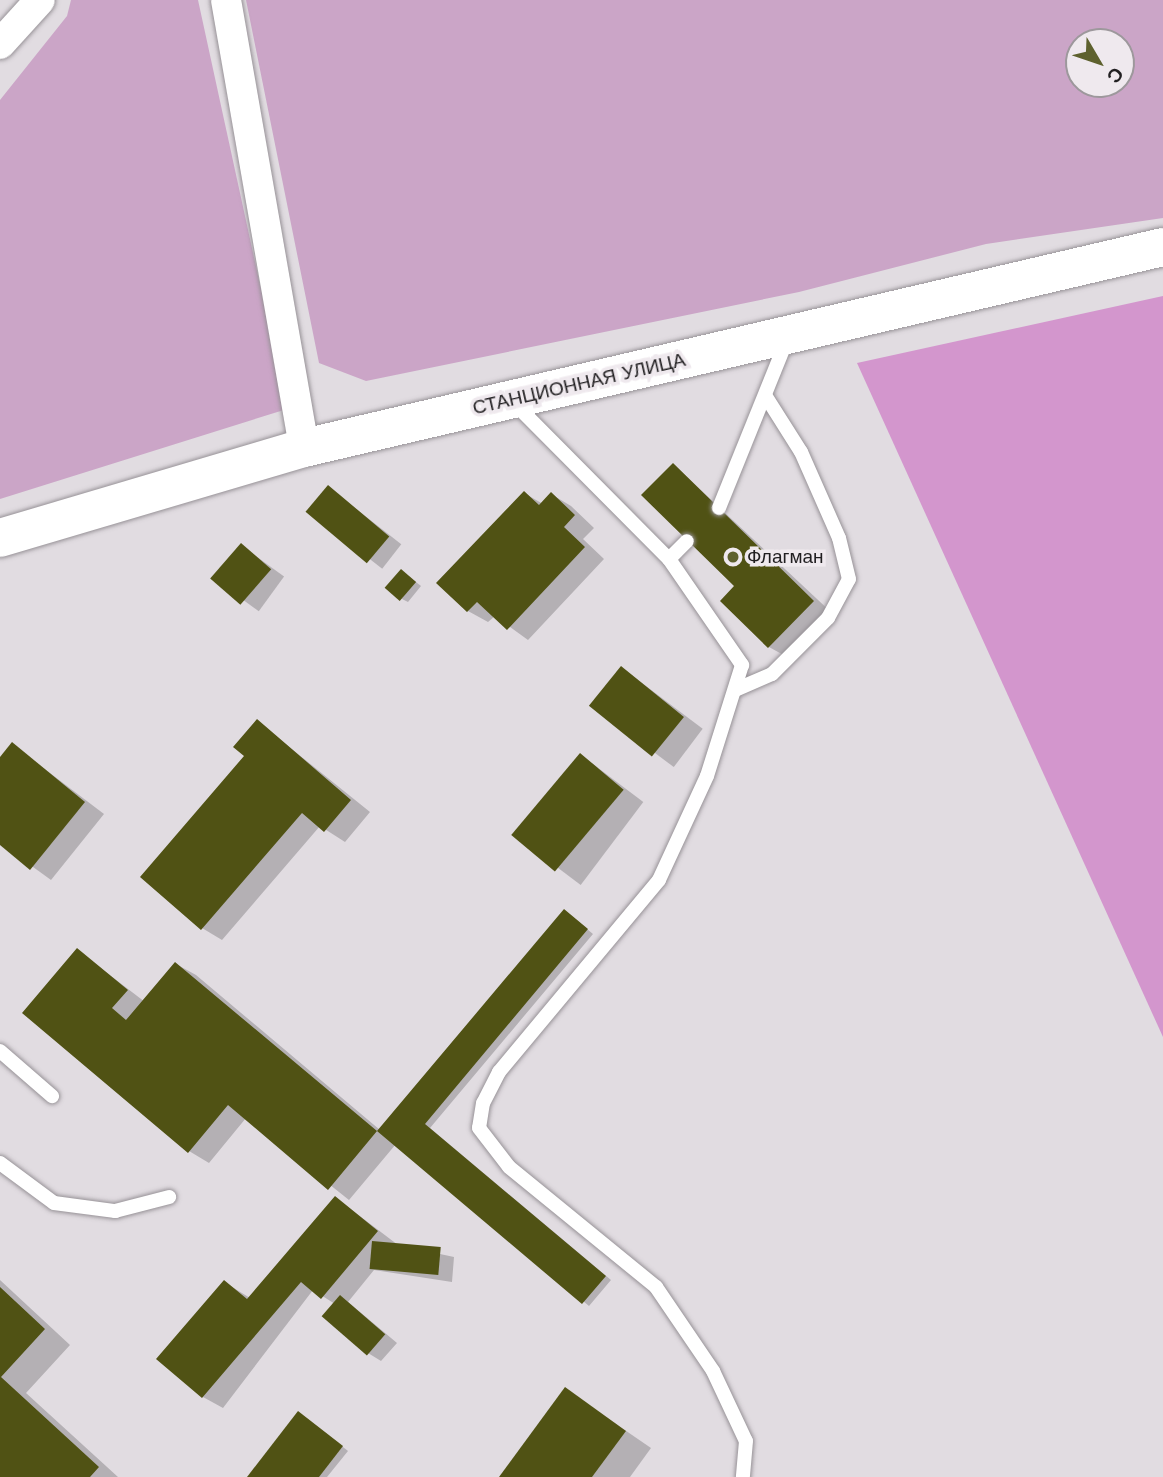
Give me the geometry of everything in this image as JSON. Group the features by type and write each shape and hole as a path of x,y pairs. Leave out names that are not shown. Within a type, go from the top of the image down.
{"main road":[{"name":"СТАНЦИОННАЯ УЛИЦА","path":"0,538 304,448 1163,247"}],"street":[{"path":"0,44 40,0"},
{"path":"226,0 304,448"}],"lane":[{"path":"719,508 789,335"},
{"path":"735,690 772,674 828,618 849,579 838,538 801,452 765,395"},
{"path":"511,400 669,559 742,665 707,776 659,880 499,1072 479,1128 509,1167 656,1287 713,1371 746,1441 743,1477"},
{"path":"669,559 687,541"},
{"path":"0,1051 52,1096"},
{"path":"0,1163 54,1203 115,1211 169,1197"}],"shaded area":[{"path":"71,0 198,0 287,409 0,499 0,100 67,16"},
{"path":"246,0 1163,0 1163,218 986,244 799,292 366,381 319,363"},
{"path":"1163,296 1163,1037 857,363"}],"building":[{"path":"673,463 814,601 768,648 720,601 734,586 641,495"},
{"path":"328,485 389,536 367,563 306,512"},
{"path":"524,491 539,505 551,492 575,515 564,527 585,547 507,630 477,602 467,612 436,583"},
{"path":"241,543 271,569 240,605 210,578"},
{"path":"401,569 416,582 400,601 385,588"},
{"path":"621,666 684,717 652,757 589,706"},
{"path":"257,719 351,800 324,832 302,813 201,930 140,877 244,756 233,747"},
{"path":"12,742 85,802 30,870 0,845 0,757"},
{"path":"580,753 624,790 555,872 511,835"},
{"path":"564,909 588,929 425,1124 606,1276 582,1304 377,1131"},
{"path":"77,948 128,990 112,1008 126,1020 175,962 377,1131 328,1190 228,1105 188,1153 22,1013"},
{"path":"335,1196 378,1231 321,1299 301,1282 202,1398 156,1359 224,1280 247,1299"},
{"path":"372,1241 441,1247 438,1275 370,1269"},
{"path":"0,1287 45,1329 1,1377 99,1467 90,1477 0,1477"},
{"path":"340,1295 385,1334 367,1355 322,1316"},
{"path":"565,1387 626,1431 592,1477 499,1477"},
{"path":"298,1411 343,1446 319,1477 247,1477"}],"place":[{"name":"Флагман","path":"733,557"}]}
